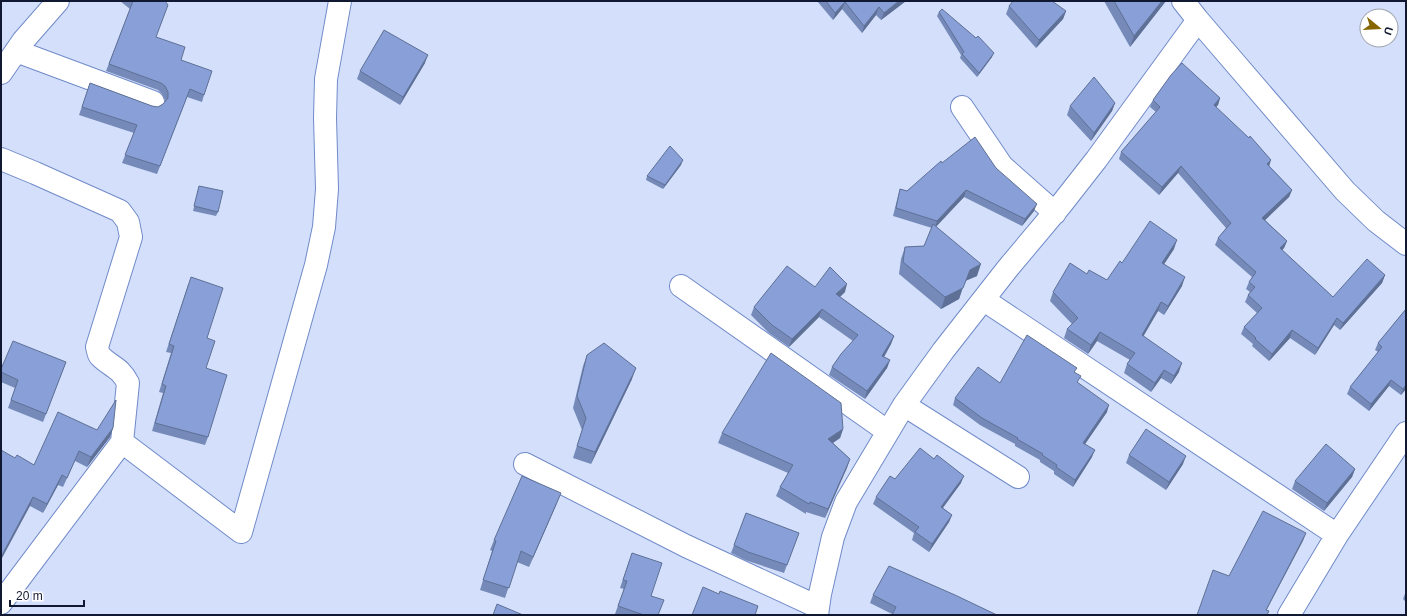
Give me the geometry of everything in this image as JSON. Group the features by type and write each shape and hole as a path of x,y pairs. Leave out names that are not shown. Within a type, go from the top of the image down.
{"street":[{"path":"1,73 16,51 58,1"},
{"path":"122,442 241,532 316,265 324,228 327,189 325,118 326,79 340,1"},
{"path":"1183,1 1345,191 1376,222 1406,244"},
{"path":"525,464 817,611 833,537 846,502 904,405 943,351 1008,268 1055,213 1198,20"},
{"path":"16,51 153,102"},
{"path":"962,107 1002,166 1055,213"},
{"path":"1,159 120,211 128,222 131,237 97,347 100,356 120,370 128,383 122,442 1,603"},
{"path":"682,286 888,431"},
{"path":"984,300 1337,535"},
{"path":"904,405 1018,477"},
{"path":"1289,615 1337,535 1406,433"}],"building":[{"path":"133,1 165,1 168,5 156,37 185,47 181,60 212,71 204,95 190,89 160,166 125,155 137,125 82,107 90,83 152,106 158,107 168,98 168,92 165,86 161,83 109,64"},
{"path":"826,1 899,1 884,13 879,7 864,26 845,2 835,13"},
{"path":"1013,1 1052,1 1066,11 1039,40 1009,6"},
{"path":"1114,1 1162,1 1134,36"},
{"path":"942,9 976,38 978,36 994,53 979,73 962,54 964,52 939,12"},
{"path":"384,30 428,55 403,97 360,71"},
{"path":"1182,63 1220,98 1214,105 1249,138 1250,136 1271,160 1267,164 1292,190 1262,218 1287,241 1280,248 1333,297 1367,259 1385,275 1343,323 1337,318 1318,348 1292,330 1272,354 1255,339 1256,338 1244,327 1262,308 1248,295 1255,287 1249,282 1256,272 1218,238 1231,223 1181,166 1162,187 1121,152 1160,107 1153,100 1171,75"},
{"path":"1094,77 1115,103 1094,133 1070,106"},
{"path":"975,137 996,168 1037,204 1025,219 966,190 937,221 896,208 900,189 907,191 941,161 942,163"},
{"path":"670,146 683,160 665,185 647,176"},
{"path":"199,186 223,191 218,212 194,206"},
{"path":"1150,221 1177,240 1162,263 1185,277 1168,306 1161,302 1142,335 1182,363 1174,376 1164,370 1155,383 1127,364 1135,353 1100,332 1091,345 1067,329 1078,318 1053,292 1070,263 1087,274 1089,270 1107,280 1120,261 1122,263"},
{"path":"933,224 981,264 970,270 963,288 945,297 903,262 905,247 924,246"},
{"path":"787,266 815,287 830,267 847,284 836,294 894,336 882,356 890,360 867,391 832,367 841,354 858,335 822,309 792,339 772,325 754,307"},
{"path":"191,277 223,288 207,338 215,341 206,368 227,375 208,437 155,423 166,386 162,384 174,346 169,344"},
{"path":"1406,309 1406,385 1403,389 1391,380 1371,404 1350,387 1382,347 1378,343"},
{"path":"1027,335 1077,368 1074,372 1081,376 1077,382 1109,405 1083,443 1095,450 1075,480 1056,467 1057,465 1042,455 1043,454 982,418 955,398 978,367 1000,383"},
{"path":"13,341 66,362 46,414 11,400 18,380 1,372 1,369"},
{"path":"604,343 636,368 595,452 577,446 586,418 577,396 587,355"},
{"path":"771,353 841,403 843,429 828,439 850,459 828,509 810,502 809,504 780,487 793,465 722,433"},
{"path":"116,400 113,428 91,457 79,451 67,478 62,475 47,504 33,497 1,557 1,450 15,458 17,455 34,465 58,412 97,430"},
{"path":"1146,429 1186,456 1169,482 1129,455"},
{"path":"1326,444 1355,469 1327,503 1295,481"},
{"path":"920,448 934,459 937,455 964,476 941,507 952,515 932,544 915,532 919,527 876,497 890,476 895,479"},
{"path":"522,476 561,493 533,557 521,551 509,588 483,580 496,541 494,540"},
{"path":"1263,511 1306,533 1266,610 1269,611 1267,615 1197,615 1213,570 1229,576"},
{"path":"746,513 799,533 787,565 748,552 734,545"},
{"path":"632,553 662,563 651,596 664,600 658,615 644,615 618,606 627,581 623,580"},
{"path":"889,566 997,615 892,615 896,607 873,595"},
{"path":"703,587 719,594 720,591 758,606 755,615 692,615"},
{"path":"497,604 523,615 493,615"}]}
